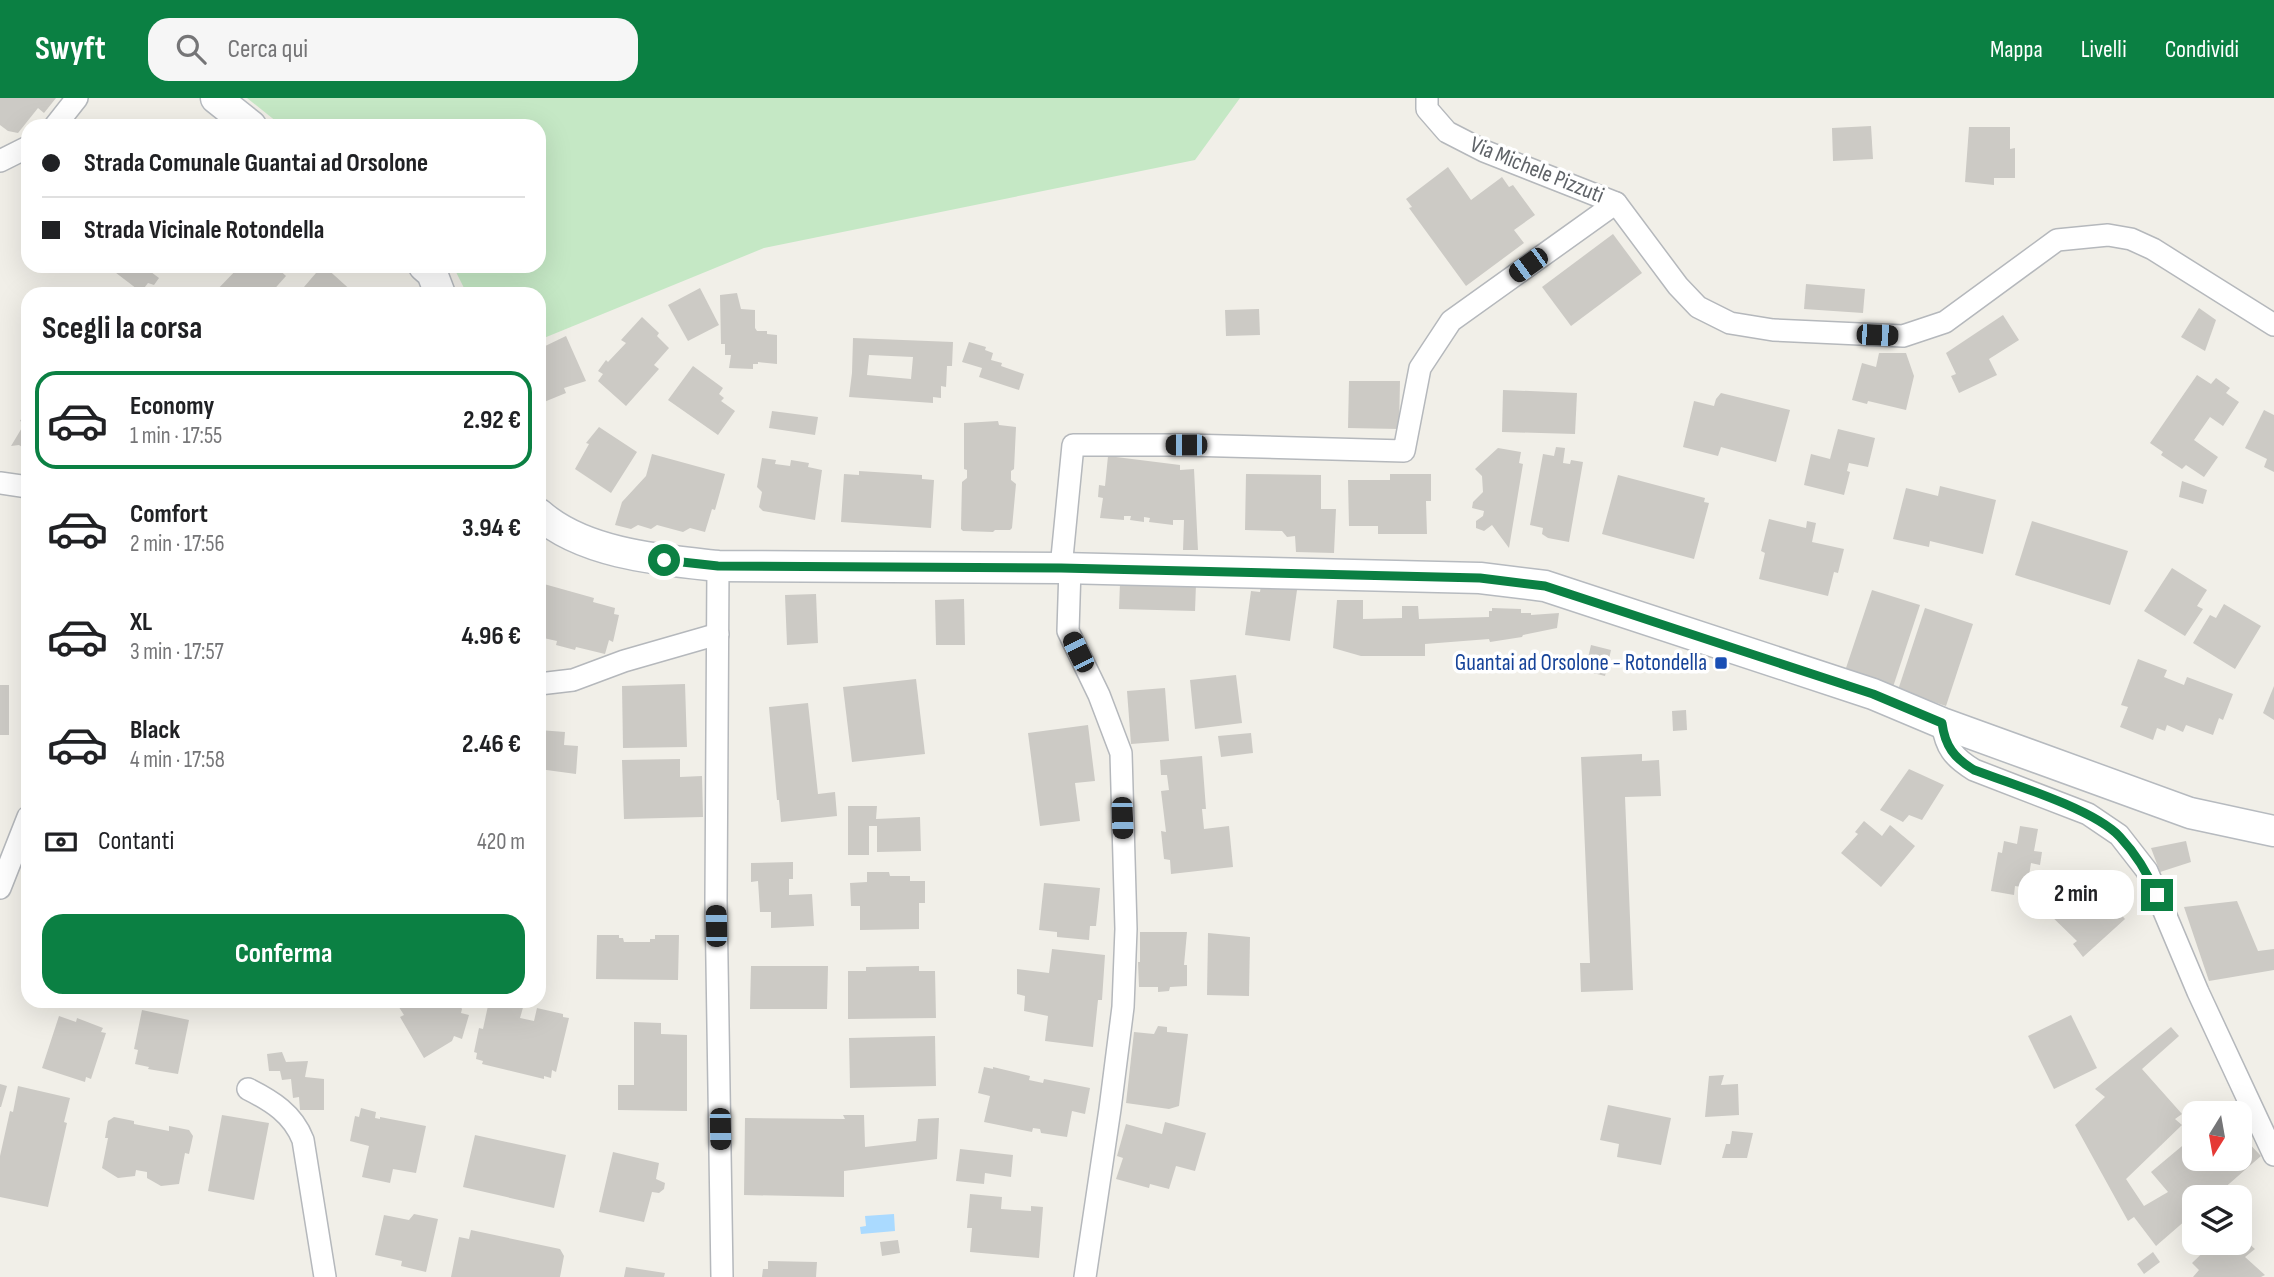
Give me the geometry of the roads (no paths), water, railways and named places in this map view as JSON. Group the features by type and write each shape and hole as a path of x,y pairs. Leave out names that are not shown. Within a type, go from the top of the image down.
{"street":[{"path":"60,119 77,98"},
{"path":"216,98 242,119"},
{"name":"Via Michele Pizzuti","path":"1427,98 1427,109 1447,132 1484,151 1616,203 1678,286 1698,307 1730,323 1773,330 1903,336 1945,323 2057,240 2108,235 2131,239 2152,249 2274,325"},
{"path":"0,161 21,150"},
{"path":"1085,1277 1123,1007 1126,929 1121,753 1099,695 1068,631 1066,568 1073,444 1404,451 1420,368 1451,321 1616,203"},
{"path":"0,483 21,486"},
{"path":"546,521 592,545 664,560 718,566 1066,568 1480,578 1545,586 1873,694 1942,723 2190,813 2274,831"},
{"path":"718,566 716,900 722,1277"},
{"path":"546,683 573,680 624,661 718,634"},
{"path":"546,672 573,680"},
{"path":"1942,723 1948,748 1961,762 1974,770 2088,814 2119,835 2147,871 2198,992 2274,1155"},
{"path":"0,888 21,835"},
{"path":"248,1089 282,1108 298,1127 303,1140 325,1277"}],"water":[{"path":"894,1214 895,1231 861,1234 860,1227 866,1226 865,1216"}],"place":[{"name":"Guantai ad Orsolone - Rotondella","path":"1721,663"}]}
